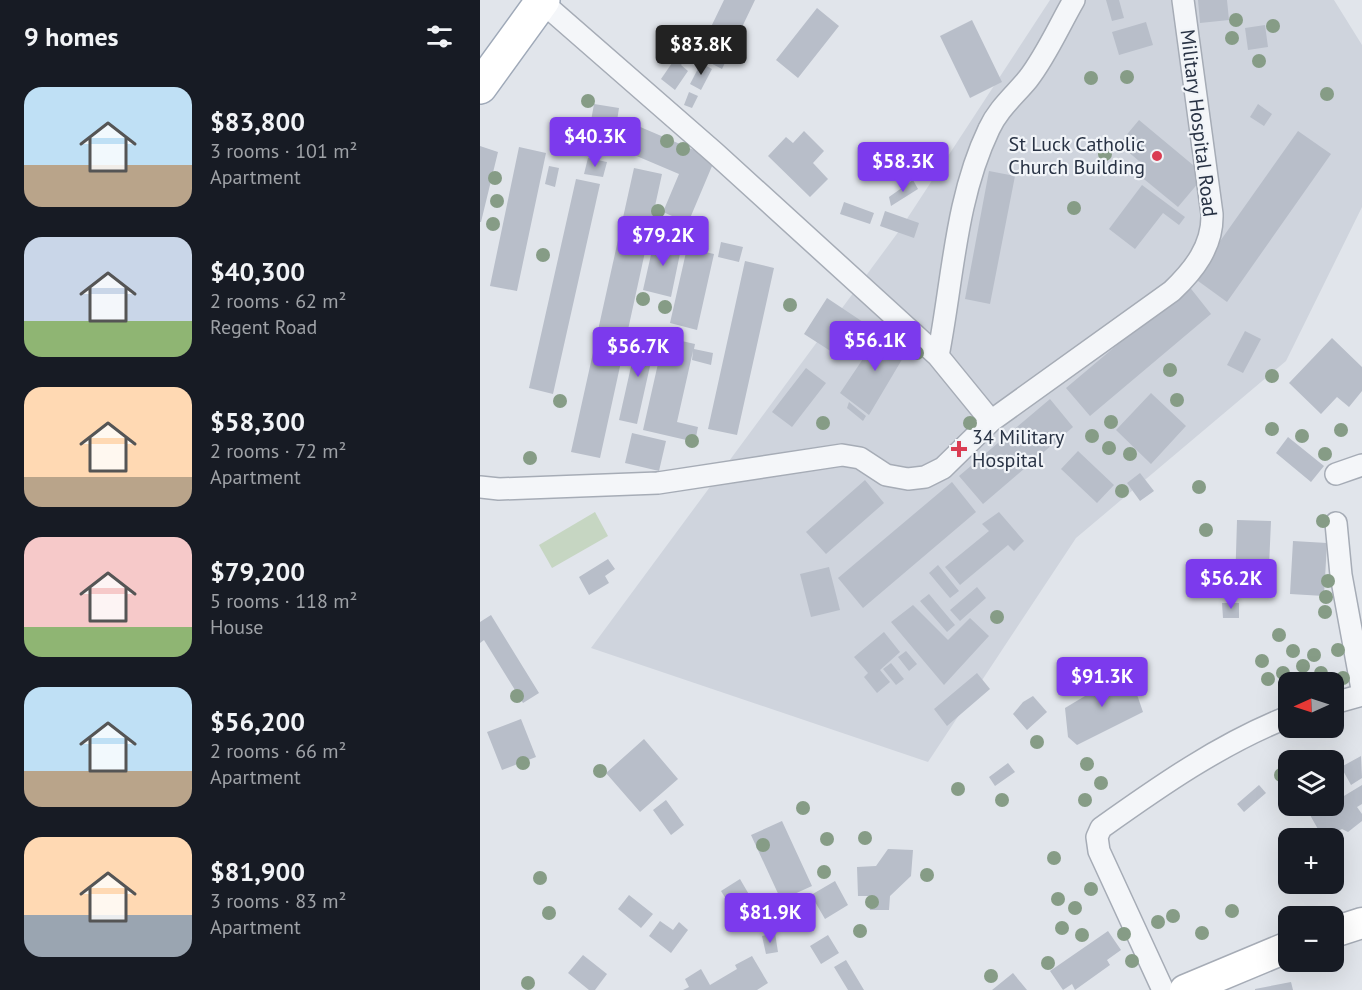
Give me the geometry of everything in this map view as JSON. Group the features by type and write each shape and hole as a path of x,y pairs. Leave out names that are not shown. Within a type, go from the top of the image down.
{"main road":[{"path":"480,52 535,1"},
{"path":"480,87 535,1"}],"street":[{"path":"938,356 956,240 968,185 979,150 1000,108 1028,79 1074,0"},
{"name":"Military Hospital Road","path":"991,422 1172,291 1185,278 1207,246 1212,227 1211,204 1183,0"},
{"path":"480,487 499,489 658,483 842,455 860,458 885,475 908,479 926,477 943,468 991,422 938,356 715,153 535,1"},
{"path":"1336,474 1362,465"},
{"path":"1336,523 1341,575 1362,689"},
{"path":"1344,700 1362,695"},
{"path":"1163,990 1099,850 1098,837 1101,828 1173,777 1278,721"},
{"path":"1344,929 1362,923"},
{"path":"1185,990 1278,951"}],"shaded area":[{"name":"34 Military Hospital","path":"1050,0 1334,0 1362,45 1362,207 1286,361 1076,538 928,762 591,648 899,231"}],"green space":[{"path":"595,512 608,536 552,568 539,545"}],"building":[{"path":"724,0 755,0 722,69 697,56"},
{"path":"1106,0 1119,0 1124,18 1112,21"},
{"path":"1198,0 1227,0 1229,20 1200,23"},
{"path":"817,8 839,26 798,78 776,60"},
{"path":"972,20 1002,82 970,98 940,36"},
{"path":"1146,22 1153,45 1119,55 1112,32"},
{"path":"1265,25 1268,47 1248,50 1245,28"},
{"path":"672,40 690,53 681,65 688,71 675,90 661,79 672,63 661,56"},
{"path":"701,63 712,69 701,90 690,84"},
{"path":"689,92 698,96 692,108 684,105"},
{"path":"594,104 619,108 612,153 586,149"},
{"path":"1258,104 1272,114 1264,126 1250,117"},
{"path":"624,120 715,159 688,223 663,212 679,174 613,146"},
{"name":"St Luck Catholic Church Building","path":"1139,120 1205,175 1178,207 1139,175 1146,167 1119,144"},
{"path":"804,131 824,151 813,163 828,179 810,197 768,156 786,137 793,143"},
{"path":"1298,131 1331,154 1227,302 1194,278"},
{"path":"480,146 498,152 481,222 480,222"},
{"path":"519,147 546,153 517,291 490,286"},
{"path":"588,158 607,162 603,177 584,174"},
{"path":"549,166 559,168 555,187 545,184"},
{"path":"634,168 662,174 600,458 571,452"},
{"path":"989,171 1015,176 990,304 965,299"},
{"path":"576,179 600,184 553,394 529,388"},
{"path":"913,180 918,189 891,206 889,197"},
{"path":"1142,185 1185,217 1179,225 1163,213 1135,249 1109,229"},
{"path":"844,202 874,213 870,224 840,214"},
{"path":"885,211 919,223 914,238 880,226"},
{"path":"655,237 682,244 671,297 643,290"},
{"path":"721,242 743,247 739,262 718,257"},
{"path":"687,248 714,254 697,330 670,323"},
{"path":"745,261 774,268 737,435 708,429"},
{"path":"1188,285 1211,314 1090,416 1066,388"},
{"path":"827,298 866,324 843,359 804,334"},
{"path":"639,331 657,335 637,424 619,420"},
{"path":"1245,331 1261,339 1243,373 1227,365"},
{"path":"881,332 910,346 869,415 840,393"},
{"path":"664,337 695,344 694,349 713,353 711,365 692,360 693,351 677,422 698,427 695,442 643,430"},
{"path":"1332,338 1362,367 1362,391 1349,407 1337,397 1321,414 1289,383"},
{"path":"806,368 826,383 792,427 772,412"},
{"path":"1151,393 1186,426 1151,464 1116,430"},
{"path":"1050,399 1073,427 983,504 959,476"},
{"path":"849,402 866,416 863,421 847,408"},
{"path":"632,433 666,441 659,471 625,463"},
{"path":"1288,437 1324,466 1311,482 1276,453"},
{"path":"1078,451 1114,485 1097,503 1061,469"},
{"path":"1140,473 1154,491 1140,501 1127,483"},
{"path":"865,480 884,503 826,554 806,532"},
{"path":"952,482 976,512 863,608 838,578"},
{"path":"999,512 1024,541 1014,551 1008,545 960,585 945,567 989,531 982,524"},
{"path":"1237,520 1271,521 1268,589 1235,587"},
{"path":"1293,541 1327,543 1324,596 1290,594"},
{"path":"608,559 615,569 605,576 609,583 589,595 579,577"},
{"path":"938,565 959,591 950,598 929,573"},
{"path":"829,567 840,610 811,617 800,574"},
{"path":"977,587 986,598 960,621 950,610"},
{"path":"929,594 955,625 947,632 920,601"},
{"path":"1222,603 1239,603 1239,618 1223,618"},
{"path":"913,605 948,640 970,618 989,636 944,685 891,622"},
{"path":"491,615 539,693 523,703 484,640 480,643 480,622"},
{"path":"884,632 900,652 880,670 890,682 877,693 864,677 868,673 854,657"},
{"path":"906,651 917,664 909,671 898,657"},
{"path":"891,663 904,679 896,685 883,669"},
{"path":"1110,671 1119,676 1131,677 1143,712 1077,745 1068,737 1065,708 1085,696 1089,686"},
{"path":"977,673 990,689 947,726 934,709"},
{"path":"1033,696 1047,712 1027,730 1013,714 1023,702"},
{"path":"521,719 536,757 502,770 487,732"},
{"path":"644,739 678,779 640,812 606,773"},
{"path":"1361,756 1362,778 1351,785 1344,772 1344,765"},
{"path":"1008,763 1015,772 995,786 989,777"},
{"path":"1259,785 1266,793 1244,812 1237,804"},
{"path":"1362,785 1362,804 1357,807 1362,814 1362,821 1348,832 1344,828 1317,828 1311,816 1344,816 1344,796"},
{"path":"666,800 684,825 671,835 653,810"},
{"path":"782,821 812,886 781,900 751,835"},
{"path":"888,849 913,850 911,876 890,896 889,910 870,910 869,896 858,896 857,867 876,866"},
{"path":"740,879 754,903 736,915 721,891"},
{"path":"835,881 848,905 825,919 811,895"},
{"path":"629,895 653,914 641,928 618,909"},
{"path":"660,921 673,930 679,922 688,930 671,953 649,936"},
{"path":"1108,931 1121,950 1107,960 1110,965 1075,990 1072,984 1063,990 1050,971"},
{"path":"775,933 778,952 766,954 762,936"},
{"path":"828,935 839,953 821,964 810,946"},
{"path":"583,955 607,974 595,990 589,990 568,973"},
{"path":"752,956 768,983 757,990 683,990 689,987 685,979 701,969 710,985 737,969 735,965"},
{"path":"846,960 864,990 848,990 834,967"},
{"path":"1013,973 1027,990 992,990"},
{"path":"1291,982 1293,990 1255,990 1255,989"}],"place":[{"name":"St Luck Catholic Church Building","path":"1157,156"},
{"name":"34 Military Hospital","path":"959,449"}]}
